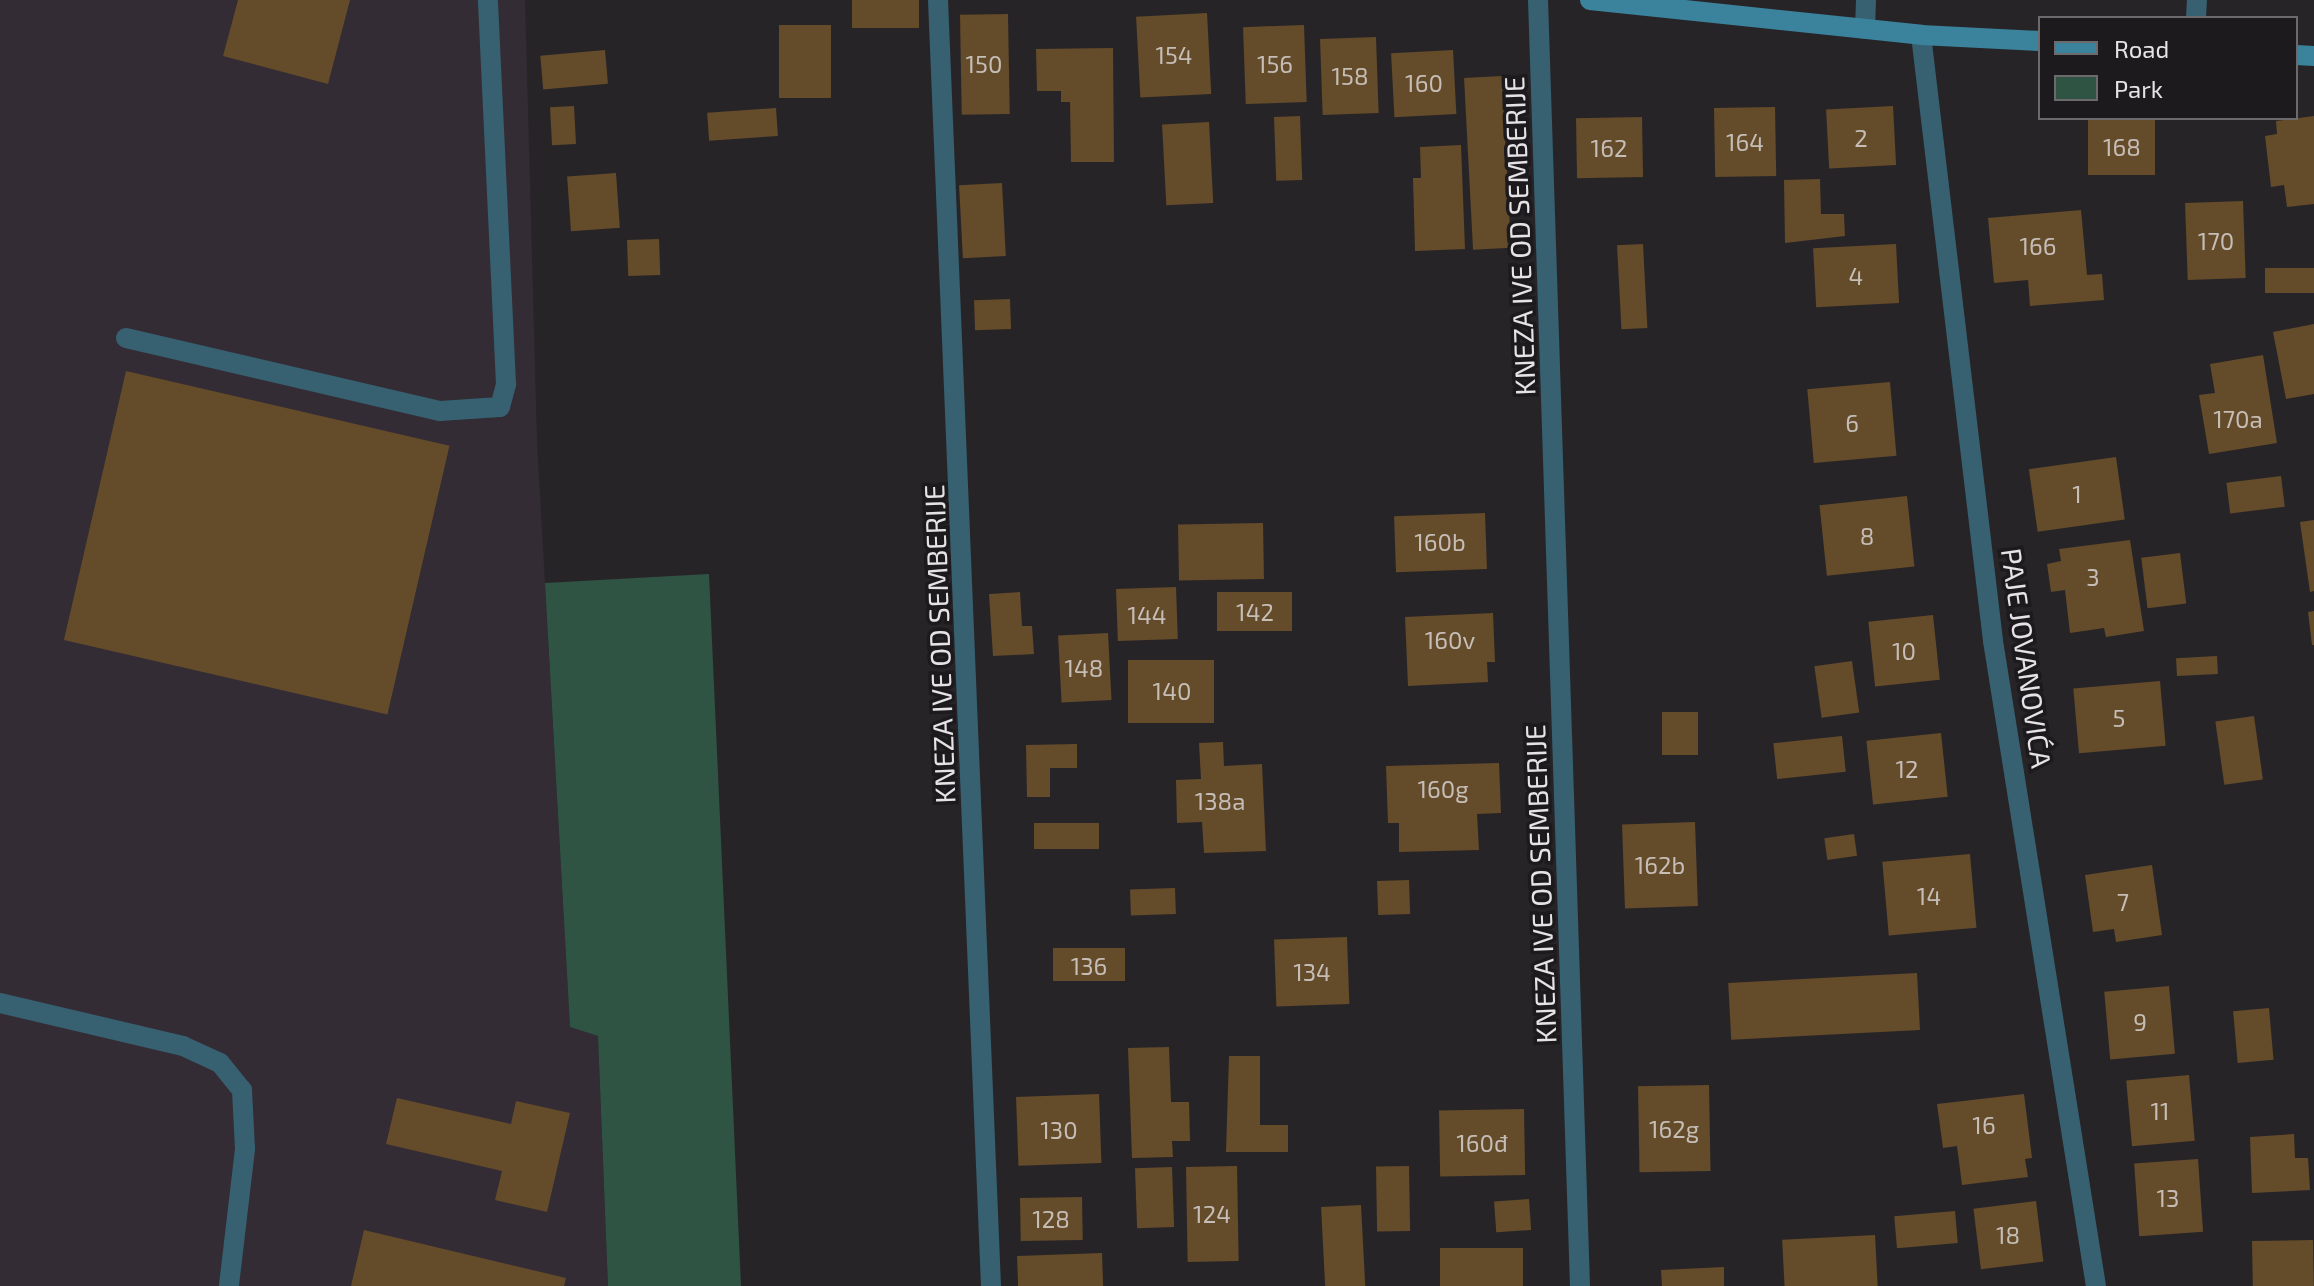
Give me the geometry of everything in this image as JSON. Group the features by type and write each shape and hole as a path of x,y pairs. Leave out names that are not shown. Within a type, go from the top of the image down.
{"street":[{"path":"126,338 440,411 500,407 506,384 488,0"},
{"name":"KNEZA IVE OD SEMBERIJE","path":"938,0 991,1286"},
{"name":"KNEZA IVE OD SEMBERIJE","path":"1538,0 1580,1286"},
{"path":"1590,0 1921,35 2038,41"},
{"path":"1865,29 1866,0"},
{"name":"PAJE JOVANOVIĆA","path":"1921,35 1993,641 2096,1286"},
{"path":"0,1003 183,1046 220,1063 242,1090 245,1149 229,1286"}],"shaded area":[{"path":"0,0 525,0 537,442 570,1027 598,1036 608,1286 0,1286"}],"green space":[{"path":"709,574 741,1286 608,1286 598,1036 570,1027 545,583"}],"building":[{"path":"238,0 350,0 328,84 223,56"},
{"path":"852,0 919,0 919,28 852,28"},
{"path":"1207,13 1211,94 1140,98 1136,17"},
{"path":"1008,14 1010,114 962,115 960,15"},
{"path":"779,25 831,25 831,98 779,98"},
{"path":"1304,25 1307,102 1246,104 1243,27"},
{"path":"1376,37 1379,113 1323,115 1320,39"},
{"path":"1113,48 1114,162 1071,162 1070,102 1061,102 1061,91 1037,91 1036,49"},
{"path":"605,50 608,84 543,90 540,56"},
{"path":"1453,50 1456,114 1394,117 1391,53"},
{"path":"1502,76 1511,248 1473,250 1464,78"},
{"path":"574,106 576,144 552,145 550,107"},
{"path":"1893,106 1896,165 1829,168 1826,110"},
{"path":"1775,107 1776,176 1715,177 1714,108"},
{"path":"776,108 778,136 709,141 707,113"},
{"path":"1300,116 1302,180 1276,181 1274,117"},
{"path":"2314,116 2314,204 2287,207 2284,185 2271,187 2265,136 2277,134 2276,121"},
{"path":"1642,117 1643,177 1577,178 1576,118"},
{"path":"2088,120 2155,120 2155,175 2088,175"},
{"path":"1209,122 1213,203 1166,205 1162,124"},
{"path":"1461,145 1465,249 1415,251 1413,178 1421,178 1420,147"},
{"path":"616,173 620,228 571,231 567,176"},
{"path":"1820,179 1821,214 1844,214 1845,236 1785,243 1784,180"},
{"path":"1002,183 1006,256 963,258 959,185"},
{"path":"2243,201 2246,278 2188,280 2185,203"},
{"path":"2081,210 2087,275 2102,274 2104,300 2030,306 2028,280 1994,283 1988,218"},
{"path":"659,239 660,275 628,276 627,240"},
{"path":"1643,244 1647,328 1621,329 1617,245"},
{"path":"1896,244 1899,303 1816,307 1813,248"},
{"path":"2265,268 2314,268 2314,293 2265,293"},
{"path":"1010,299 1011,329 975,330 974,300"},
{"path":"2314,324 2314,394 2286,399 2273,332"},
{"path":"2263,355 2277,443 2209,454 2199,395 2215,393 2210,364"},
{"path":"126,371 449,446 387,715 64,640"},
{"path":"1890,382 1896,456 1814,463 1807,389"},
{"path":"2116,457 2125,519 2038,532 2029,469"},
{"path":"2281,476 2285,507 2230,513 2226,483"},
{"path":"1907,496 1914,567 1827,576 1819,505"},
{"path":"1485,513 1487,569 1396,572 1394,516"},
{"path":"2314,520 2314,591 2310,592 2300,522"},
{"path":"1263,523 1264,579 1179,580 1178,524"},
{"path":"2130,540 2144,631 2106,637 2104,628 2070,633 2065,590 2051,592 2047,564 2061,561 2059,549"},
{"path":"2180,553 2186,604 2148,608 2141,558"},
{"path":"1176,587 1178,639 1118,641 1116,589"},
{"path":"1020,592 1022,626 1032,626 1034,654 993,656 989,594"},
{"path":"1217,592 1292,592 1292,631 1217,631"},
{"path":"2314,611 2314,645 2312,645 2308,612"},
{"path":"1493,613 1495,662 1487,662 1488,682 1408,686 1405,617"},
{"path":"1933,615 1940,680 1875,686 1868,622"},
{"path":"1108,633 1112,700 1062,703 1058,636"},
{"path":"2217,656 2218,674 2177,676 2176,658"},
{"path":"1128,660 1214,660 1214,723 1128,723"},
{"path":"1852,661 1859,712 1822,718 1814,666"},
{"path":"2160,681 2166,746 2079,753 2073,689"},
{"path":"1662,712 1698,712 1698,755 1662,755"},
{"path":"2254,716 2263,779 2224,785 2215,721"},
{"path":"1941,733 1948,797 1873,804 1866,741"},
{"path":"1842,736 1846,772 1777,779 1773,743"},
{"path":"1223,742 1224,766 1262,764 1266,851 1204,853 1202,822 1177,823 1176,780 1201,779 1199,743"},
{"path":"1077,744 1077,768 1050,768 1050,797 1027,797 1026,745"},
{"path":"1499,763 1501,813 1477,814 1479,850 1399,852 1399,823 1388,823 1386,766"},
{"path":"1695,822 1698,906 1625,908 1622,825"},
{"path":"1034,823 1099,823 1099,849 1034,849"},
{"path":"1854,834 1857,856 1827,860 1824,838"},
{"path":"1970,854 1976,928 1889,935 1882,862"},
{"path":"2152,865 2162,935 2116,942 2114,929 2093,932 2085,875"},
{"path":"1409,880 1410,914 1378,915 1377,881"},
{"path":"1175,888 1176,914 1131,916 1130,890"},
{"path":"1347,937 1349,1004 1276,1007 1274,940"},
{"path":"1053,948 1125,948 1125,981 1053,981"},
{"path":"1917,973 1920,1030 1731,1040 1728,983"},
{"path":"2169,986 2175,1054 2110,1059 2104,992"},
{"path":"2269,1008 2274,1060 2238,1063 2233,1011"},
{"path":"1169,1047 1171,1102 1189,1102 1190,1141 1172,1141 1173,1157 1132,1158 1128,1048"},
{"path":"1229,1056 1260,1056 1260,1125 1288,1125 1288,1152 1226,1152"},
{"path":"2189,1075 2195,1141 2132,1146 2126,1080"},
{"path":"1709,1085 1711,1171 1640,1172 1638,1086"},
{"path":"1099,1094 1101,1163 1018,1166 1016,1097"},
{"path":"2024,1094 2032,1158 2025,1159 2028,1177 1962,1185 1957,1146 1943,1148 1937,1104"},
{"path":"397,1098 511,1124 516,1101 570,1113 547,1212 495,1200 502,1171 386,1144"},
{"path":"1524,1109 1525,1175 1440,1176 1439,1110"},
{"path":"2294,1134 2295,1158 2308,1158 2310,1190 2252,1193 2250,1137"},
{"path":"2198,1159 2203,1232 2139,1236 2134,1163"},
{"path":"1237,1166 1239,1261 1188,1262 1186,1167"},
{"path":"1409,1166 1410,1231 1377,1232 1376,1167"},
{"path":"1172,1167 1174,1227 1137,1228 1135,1168"},
{"path":"1082,1197 1083,1240 1021,1241 1020,1198"},
{"path":"1529,1199 1531,1230 1496,1232 1494,1201"},
{"path":"2036,1201 2043,1262 1981,1269 1973,1209"},
{"path":"1361,1205 1365,1286 1325,1286 1321,1207"},
{"path":"1955,1211 1958,1243 1897,1248 1894,1216"},
{"path":"364,1230 566,1278 564,1286 351,1286"},
{"path":"1875,1235 1878,1286 1785,1286 1782,1240"},
{"path":"2313,1240 2314,1286 2253,1286 2252,1241"},
{"path":"1440,1248 1523,1248 1523,1286 1440,1286"},
{"path":"1102,1253 1103,1286 1018,1286 1017,1256"},
{"path":"1724,1267 1724,1286 1662,1286 1661,1270"}]}
